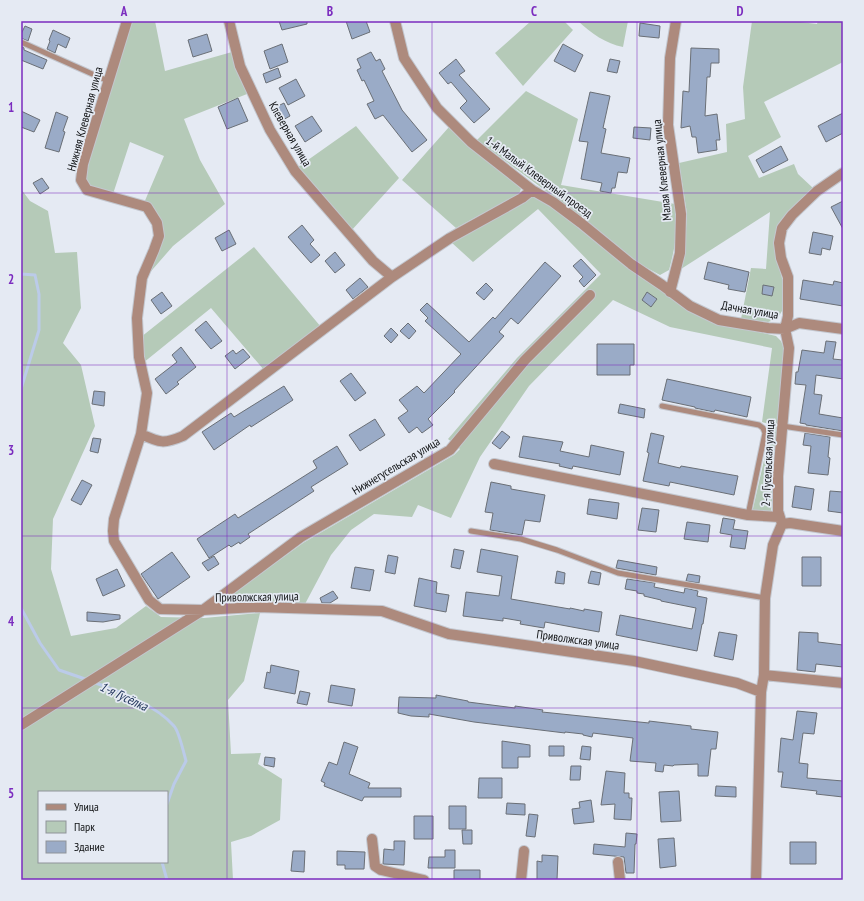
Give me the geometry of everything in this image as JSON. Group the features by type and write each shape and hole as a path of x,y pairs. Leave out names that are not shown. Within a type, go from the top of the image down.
{"street":[{"name":"Нижняя Клеверная улица","path":"127,21 83,164 81,180 87,190 147,207 157,222 159,236 142,278 136,318 140,363 147,393 141,434 114,519 114,541 149,600 160,609 204,610"},
{"name":"Клеверная улица","path":"229,21 240,66 270,130 295,171 373,261 392,277"},
{"name":"1-й Малый Клеверный проезд","path":"395,21 404,58 437,108 471,142 532,190 559,206 631,264 670,292"},
{"name":"Малая Клеверная улица","path":"670,292 680,253 681,214 668,124 670,58 676,21"},
{"path":"785,329 788,316 788,277 781,258 779,243 782,228 792,215 817,191 843,173"},
{"path":"141,434 157,442 170,441 183,436 392,277 450,238 522,198 532,190"},
{"name":"Дачная улица","path":"670,292 690,306 718,320 768,328 785,329"},
{"name":"Нижнегусельская улица","path":"21,725 204,610 301,537 450,450 525,360 590,295"},
{"path":"785,329 799,323 843,329"},
{"name":"2-я Гусельская улица","path":"761,692 764,674 765,598 772,545 780,521 778,510 778,476 789,348 785,329"},
{"path":"494,464 748,515 843,531"},
{"name":"Приволжская улица","path":"204,610 257,607 382,611 449,634 634,661 737,683 761,692"},
{"path":"764,674 843,683"},
{"path":"756,880 761,692"},
{"path":"372,839 375,866 381,870 424,880"},
{"path":"522,880 524,851"},
{"path":"618,862 620,880"}],"lane":[{"path":"21,42 108,81"},
{"path":"662,406 759,425 763,428 765,433 748,515"},
{"path":"782,426 843,435"},
{"path":"470,531 522,539 557,550 618,573 765,598"}],"green space":[{"path":"132,21 155,21 165,71 232,52 247,94 184,119 200,160 225,204 173,246 146,277 163,236 144,203 164,156 130,142 113,194 95,189 88,185 86,179 87,164 111,81"},
{"path":"531,21 564,21 573,30 523,86 495,53"},
{"path":"578,21 628,21 623,47 617,46 599,37"},
{"path":"752,21 792,21 817,24 818,21 843,21 843,62 764,102 781,137 748,156 759,178 794,164 798,174 813,188 788,212 777,260 782,278 782,311 777,319 768,322 741,319 751,268 766,269 770,212 681,269 684,256 687,214 679,163 727,152 726,124 745,119 743,87"},
{"path":"526,91 578,119 561,185 675,204 677,221 676,238 669,270 660,275 634,261 584,219 477,140"},
{"path":"356,126 399,178 351,231 298,167"},
{"path":"449,127 518,184 521,189 519,194 456,228 402,180"},
{"path":"21,189 30,201 48,211 55,253 77,252 81,308 63,343 81,365 95,426 53,519 51,569 71,636 116,628 146,606 161,617 204,618 260,613 244,681 228,700 231,754 261,753 258,764 282,779 280,820 251,836 231,842 233,880 21,880"},
{"path":"533,196 551,204 720,323 776,336 781,341 784,349 771,513 752,513 772,425 762,422 772,348 670,327 613,300 529,386 480,457 451,518 418,505 412,517 374,514 351,530 331,555 305,604 224,604 224,600 303,543 454,455 460,449 448,439 517,358 601,274 538,209 473,262 451,242 523,200"},
{"path":"254,247 321,327 264,370 211,308 143,363 141,337"}],"building":[{"path":"279,21 307,21 307,24 282,30"},
{"path":"346,21 366,21 370,32 352,39"},
{"path":"640,23 660,26 659,38 639,36"},
{"path":"25,26 32,29 28,41 21,38 21,34"},
{"path":"53,30 70,38 66,48 58,44 55,53 47,49"},
{"path":"207,34 212,51 193,57 188,40"},
{"path":"282,44 288,62 270,69 264,51"},
{"path":"563,44 583,55 575,72 554,61"},
{"path":"21,46 24,50 47,60 43,69 21,60"},
{"path":"691,48 719,49 719,63 711,63 710,77 707,77 705,116 717,114 720,140 716,140 717,150 698,153 696,137 692,137 690,126 681,128 683,91 689,92"},
{"path":"371,52 376,61 380,59 385,69 382,71 402,110 427,140 412,152 383,115 375,119 367,104 374,101 364,80 362,81 357,70 361,68 357,59"},
{"path":"456,59 465,71 459,75 490,109 474,123 460,108 467,101 451,82 448,84 439,73"},
{"path":"610,59 620,61 617,73 607,71"},
{"path":"278,68 281,77 266,83 263,74"},
{"path":"296,79 305,96 288,105 279,88"},
{"path":"590,92 610,96 603,128 606,129 601,153 630,158 627,173 618,172 615,188 612,188 611,193 600,191 602,183 581,179 588,142 579,141"},
{"path":"238,98 248,121 227,129 218,107"},
{"path":"284,103 290,116 281,121 274,108"},
{"path":"21,111 40,120 34,132 21,127"},
{"path":"56,112 68,117 63,131 65,132 59,152 45,148"},
{"path":"843,113 843,133 826,142 818,126"},
{"path":"312,116 322,131 305,142 295,126"},
{"path":"634,127 651,128 650,140 633,138"},
{"path":"781,146 788,160 763,173 756,160"},
{"path":"42,178 49,188 40,194 33,183"},
{"path":"843,201 843,229 831,207"},
{"path":"302,225 314,240 310,244 320,255 311,263 288,237"},
{"path":"229,230 236,244 222,251 215,238"},
{"path":"813,232 833,236 830,250 822,248 821,255 809,253"},
{"path":"335,252 345,265 335,273 325,261"},
{"path":"581,259 596,275 584,287 579,281 583,277 573,266"},
{"path":"545,262 561,276 518,324 511,318 499,332 504,336 454,391 455,392 428,419 433,425 422,433 417,427 409,433 398,418 408,411 399,400 417,386 424,393 461,354 425,321 428,318 420,310 427,303 469,342 493,317 495,319"},
{"path":"708,262 749,272 745,292 728,289 729,285 704,279"},
{"path":"360,278 368,287 353,299 346,290"},
{"path":"803,280 833,285 834,281 843,283 843,306 800,299"},
{"path":"486,283 493,290 484,300 476,293"},
{"path":"763,285 774,287 772,296 762,294"},
{"path":"162,292 172,306 161,314 151,300"},
{"path":"647,292 657,299 651,307 642,300"},
{"path":"206,321 222,341 211,349 195,330"},
{"path":"408,323 416,331 409,339 400,331"},
{"path":"391,328 398,335 391,343 384,336"},
{"path":"826,341 836,342 833,359 843,360 843,379 816,375 814,394 822,395 819,414 843,418 843,431 800,423 806,385 795,384 796,372 798,372 802,350 824,353"},
{"path":"597,344 634,344 634,365 630,365 630,375 597,375"},
{"path":"181,347 196,367 177,382 179,384 166,394 155,379 177,362 172,355"},
{"path":"243,349 250,357 235,369 225,356 233,350 236,354"},
{"path":"351,373 366,393 355,401 340,381"},
{"path":"667,379 751,397 747,417 715,410 714,412 662,400"},
{"path":"284,386 293,400 251,427 250,425 214,450 202,432 231,413 234,417"},
{"path":"94,391 105,392 104,406 92,404"},
{"path":"620,404 645,409 644,418 618,413"},
{"path":"375,419 385,435 360,451 349,435"},
{"path":"502,431 510,437 500,449 492,443"},
{"path":"651,433 664,436 658,463 680,468 681,466 738,476 734,495 670,482 669,486 643,481 649,453 647,452"},
{"path":"805,433 830,437 828,475 808,473 811,446 803,445"},
{"path":"523,436 563,442 560,451 589,457 591,445 624,452 620,475 573,466 572,469 559,466 560,464 519,457"},
{"path":"93,438 101,439 98,453 90,451"},
{"path":"337,446 348,464 311,487 314,491 248,534 250,537 240,544 239,542 231,547 229,545 209,558 197,539 235,514 238,518 317,468 313,461"},
{"path":"82,480 92,485 81,505 71,500"},
{"path":"491,482 511,486 511,489 545,495 540,522 525,520 522,535 490,530 493,513 485,512"},
{"path":"795,486 814,489 811,510 792,507"},
{"path":"830,491 843,492 843,513 828,511"},
{"path":"589,499 619,503 617,519 587,514"},
{"path":"642,508 659,510 656,532 638,530"},
{"path":"723,518 735,520 733,529 748,531 745,549 730,547 732,535 720,533"},
{"path":"687,522 710,525 708,542 684,539"},
{"path":"454,549 464,551 460,569 451,567"},
{"path":"481,549 518,556 511,599 584,611 584,609 602,612 599,632 545,622 544,628 520,624 521,621 503,618 503,621 463,616 466,592 499,596 502,576 477,572"},
{"path":"172,552 190,577 158,599 141,574"},
{"path":"388,555 398,557 395,574 385,572"},
{"path":"214,556 219,564 208,571 202,563"},
{"path":"802,557 821,557 821,586 802,586"},
{"path":"618,560 657,567 656,575 616,568"},
{"path":"355,567 374,570 370,591 351,588"},
{"path":"117,569 125,586 103,596 96,579"},
{"path":"557,571 565,573 564,584 555,583"},
{"path":"591,571 601,573 599,585 588,583"},
{"path":"688,574 700,576 699,583 686,581"},
{"path":"419,578 437,582 436,593 449,595 446,612 414,606"},
{"path":"627,579 655,583 654,587 684,593 685,588 698,591 697,596 707,598 697,651 616,635 620,615 692,629 696,608 661,601 644,596 644,594 637,593 637,591 625,589"},
{"path":"333,591 338,598 330,603 322,603 320,598"},
{"path":"87,612 120,615 120,619 103,622 87,621"},
{"path":"719,632 737,635 733,660 714,656"},
{"path":"799,632 818,633 818,642 843,645 843,667 816,664 815,672 797,670"},
{"path":"271,665 299,671 295,694 264,688 267,672 270,673"},
{"path":"331,685 355,689 352,706 328,702"},
{"path":"300,691 310,693 307,705 297,703"},
{"path":"436,695 468,702 543,710 542,712 691,726 691,729 718,732 716,749 711,749 708,776 698,776 698,764 673,766 664,765 663,772 655,771 656,763 630,761 633,738 593,733 592,737 583,734 474,722 429,714 429,717 411,716 398,713 399,697 436,698"},
{"path":"797,711 817,713 814,734 803,733 799,763 808,764 807,778 843,781 843,797 816,794 817,791 781,787 783,772 778,772 781,738 793,740"},
{"path":"502,741 530,745 530,757 518,757 518,768 502,768"},
{"path":"344,742 358,747 349,774 370,783 368,788 401,788 401,797 364,797 362,801 324,786 325,783 321,781 329,762 337,765"},
{"path":"549,746 564,746 564,756 549,756"},
{"path":"582,746 591,747 590,760 580,759"},
{"path":"265,757 275,758 274,767 264,765"},
{"path":"571,766 581,766 580,780 570,780"},
{"path":"606,771 625,773 624,793 629,793 629,798 632,798 631,820 614,819 615,804 601,805"},
{"path":"479,778 502,778 502,798 478,798"},
{"path":"716,786 736,787 736,797 715,796"},
{"path":"679,791 681,821 661,822 659,792"},
{"path":"591,800 594,822 574,824 572,809 580,808 579,802"},
{"path":"507,803 525,804 525,815 506,814"},
{"path":"449,806 466,806 466,829 449,829"},
{"path":"529,814 538,815 535,837 526,836"},
{"path":"414,816 433,816 433,839 414,839"},
{"path":"462,830 472,830 472,844 463,844"},
{"path":"626,833 637,834 635,844 634,873 626,873 624,857 593,854 594,844 625,847"},
{"path":"674,838 676,866 660,868 658,839"},
{"path":"394,841 405,841 404,865 383,864 384,849 394,850"},
{"path":"790,842 816,842 816,864 790,864"},
{"path":"445,850 455,850 455,868 428,868 429,857 445,857"},
{"path":"293,851 305,851 304,872 291,871"},
{"path":"337,851 365,852 364,869 345,869 345,865 337,865"},
{"path":"542,855 558,856 557,880 537,880 537,861 542,862"},
{"path":"454,870 480,870 480,880 454,880"}],"waterway":[{"name":"1-я Гусёлка","path":"21,274 35,275 39,294 39,330 21,389"},
{"name":"1-я Гусёлка","path":"21,608 40,643 59,670 88,680"},
{"name":"1-я Гусёлка","path":"93,682 125,694 147,705 166,718 176,729 186,761 174,784 168,801"},
{"name":"1-я Гусёлка","path":"162,863 167,880"}]}
